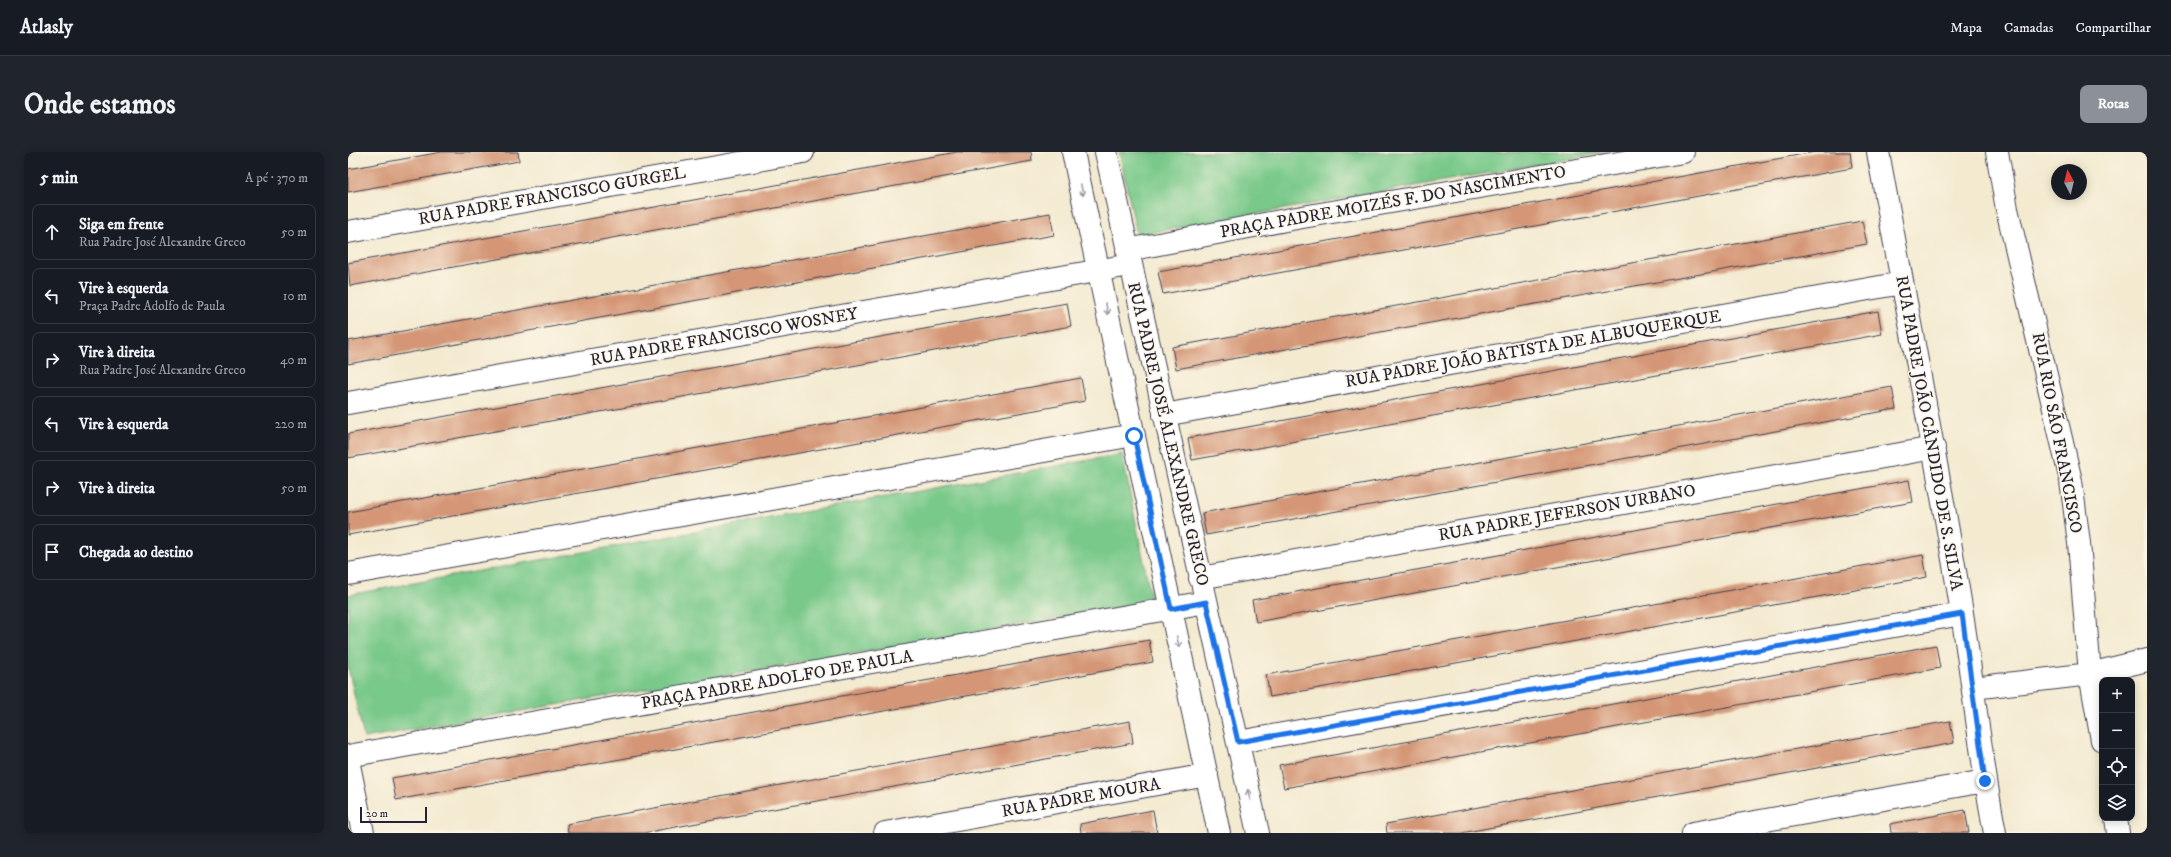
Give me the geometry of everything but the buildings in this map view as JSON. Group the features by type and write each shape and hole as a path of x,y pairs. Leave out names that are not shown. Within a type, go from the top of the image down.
{"street":[{"name":"RUA PADRE FRANCISCO GURGEL","path":"348,232 803,152"},
{"name":"RUA PADRE JOSÉ ALEXANDRE GRECO","path":"1073,152 1219,833"},
{"name":"RUA PADRE JOSÉ ALEXANDRE GRECO","path":"1106,152 1258,833"},
{"name":"PRAÇA PADRE MOIZÉS F. DO NASCIMENTO","path":"1099,271 1129,257 1291,219 1683,152"},
{"name":"RUA PADRE JOÃO CÂNDIDO DE S. SILVA","path":"1878,152 1934,448 1962,614 1985,781 1995,833"},
{"name":"RUA RIO SÃO FRANCISCO","path":"1997,152 2007,210 2070,481 2079,543 2090,674 2099,724"},
{"name":"RUA PADRE FRANCISCO WOSNEY","path":"348,403 1099,271"},
{"name":"RUA PADRE JOÃO BATISTA DE ALBUQUERQUE","path":"1164,414 1902,282"},
{"path":"348,574 1134,436"},
{"name":"RUA PADRE JEFERSON URBANO","path":"1200,578 1934,448"},
{"name":"PRAÇA PADRE ADOLFO DE PAULA","path":"348,756 1206,602"},
{"path":"1238,742 1962,614"},
{"path":"1973,688 2090,674 2147,660"},
{"path":"348,760 364,833"},
{"name":"RUA PADRE MOURA","path":"885,833 1207,775"},
{"path":"1693,833 1985,781"},
{"path":"2116,821 2118,833"}],"green space":[{"path":"1119,152 1607,152 1137,235"},
{"path":"1122,454 1152,602 364,738 348,667 348,595"}],"route":[{"path":"1134,436 1171,609 1206,602 1238,742 1962,614 1985,781"}]}
